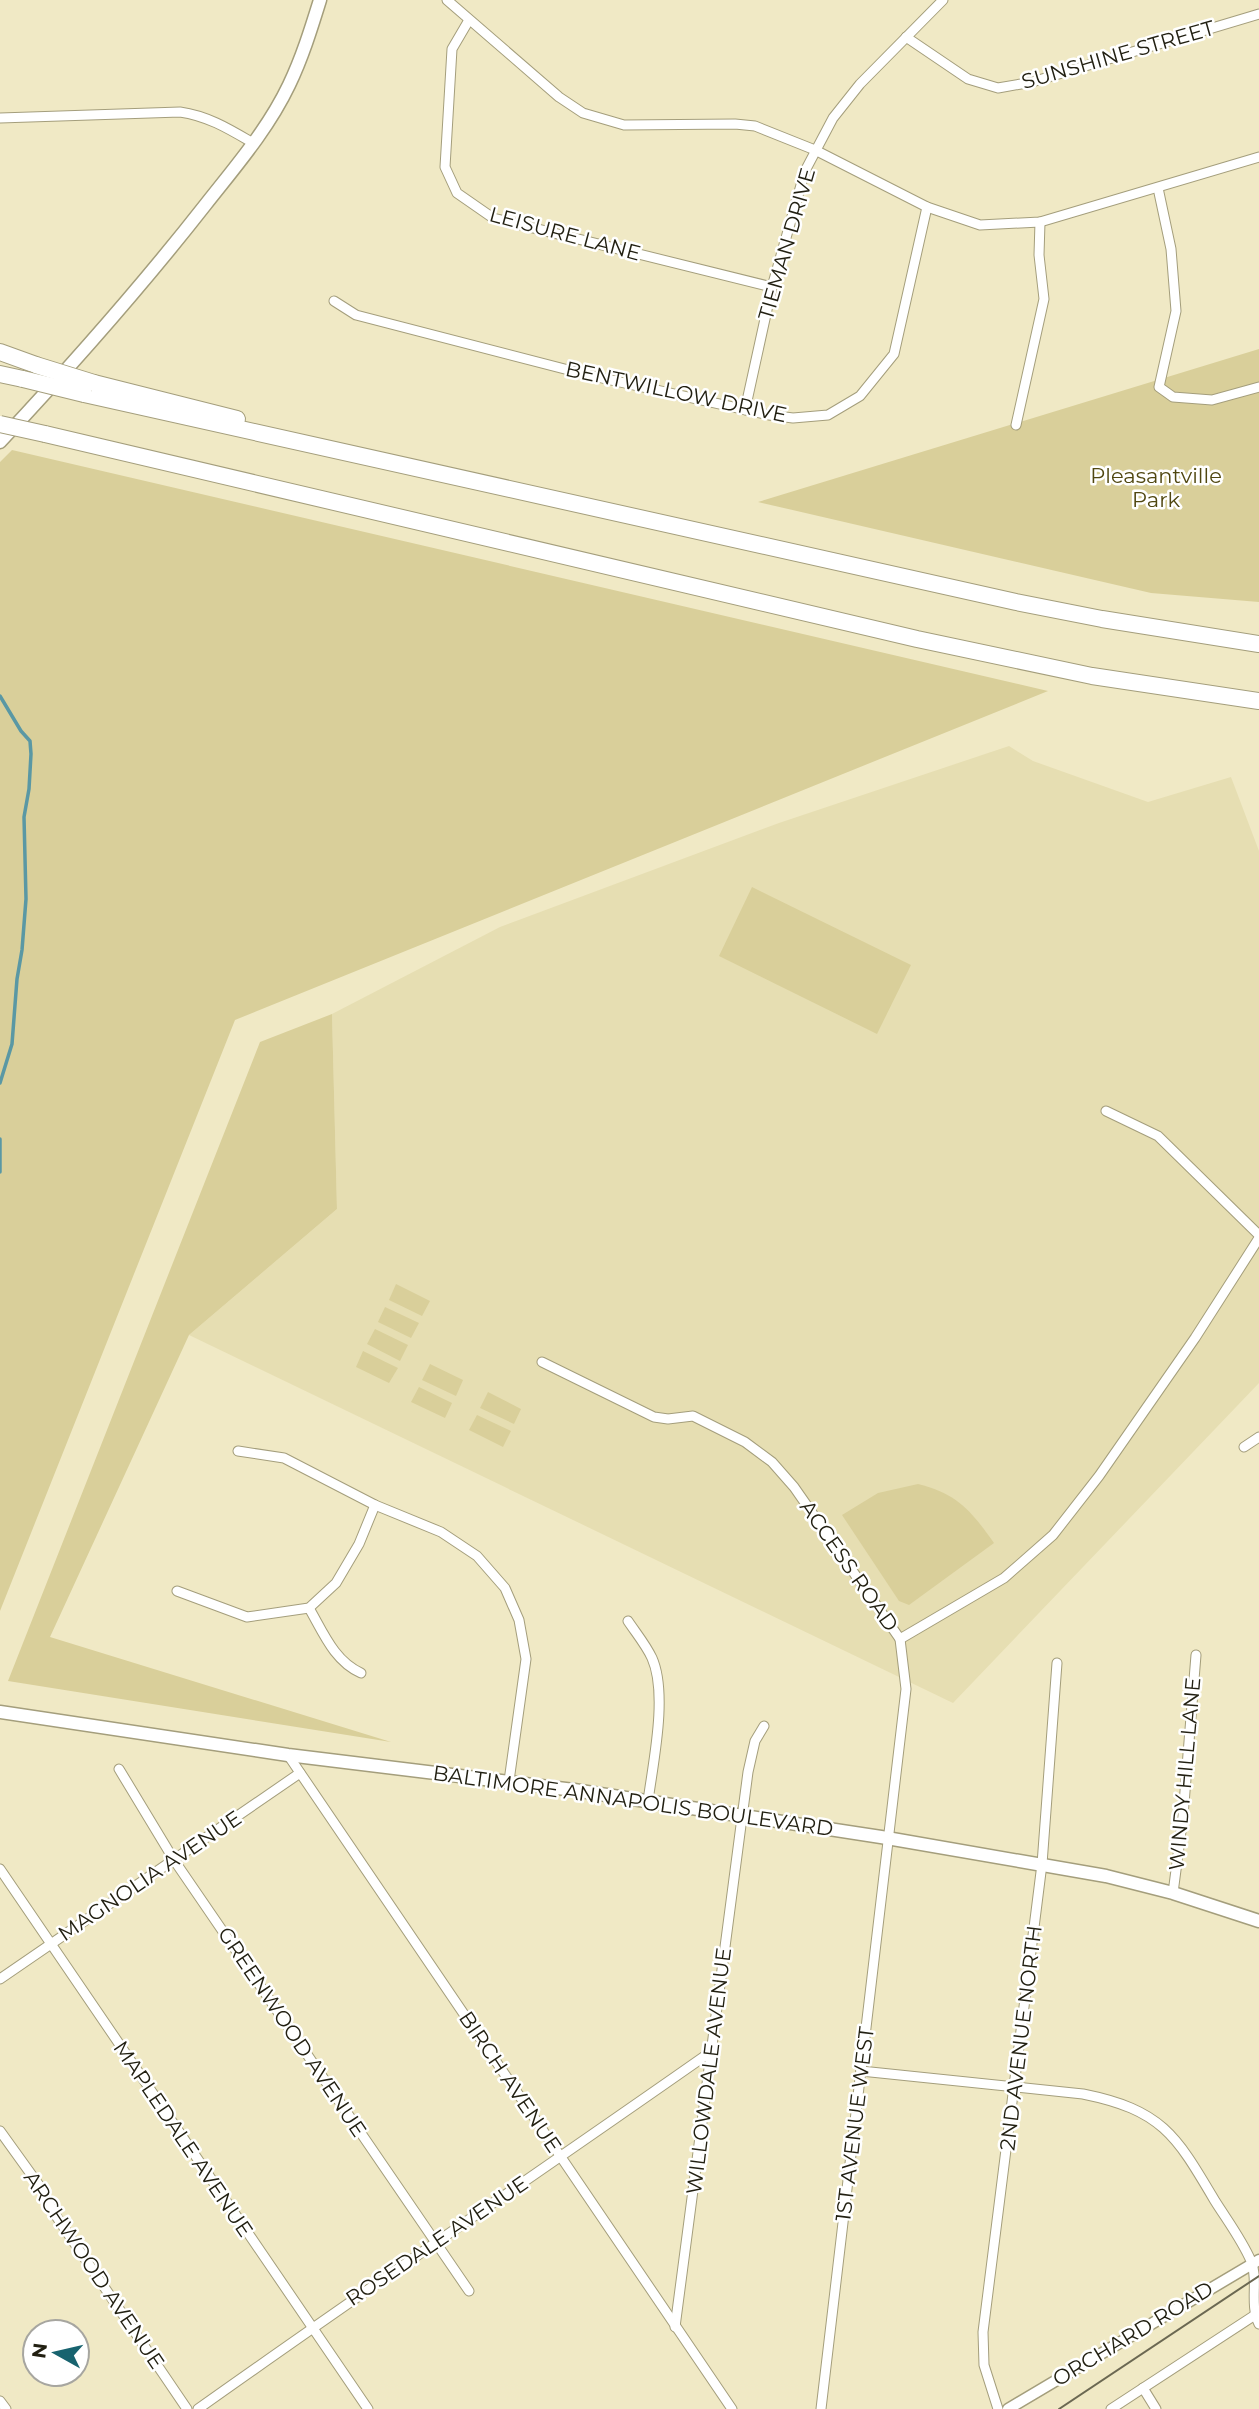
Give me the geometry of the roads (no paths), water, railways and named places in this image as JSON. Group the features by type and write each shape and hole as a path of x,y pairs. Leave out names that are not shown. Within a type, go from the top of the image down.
{"highway":[{"path":"0,352 89,389"},
{"path":"0,374 89,389 504,487 1016,602 1259,645"},
{"path":"0,424 917,639 1092,676 1259,701"}],"main road":[{"path":"0,442 136,293 253,143 288,86 320,0"},
{"name":"BALTIMORE ANNAPOLIS BOULEVARD","path":"0,1712 288,1755 509,1781 648,1801 1042,1864 1173,1893 1259,1921"}],"street":[{"path":"447,0 559,97 583,113 624,125 755,126 816,150 927,207 980,225 1040,222 1259,157"},
{"name":"TIEMAN DRIVE","path":"745,410 772,287 805,171 833,118 860,84 943,0"},
{"name":"SUNSHINE STREET","path":"906,37 968,79 998,88 1032,82 1259,15"},
{"name":"LEISURE LANE","path":"469,20 452,49 448,88 445,167 457,193 493,218 772,287"},
{"path":"0,118 180,112 199,115 219,123 253,143"},
{"path":"1158,188 1171,249 1176,311 1159,387 1173,397 1213,400 1259,387"},
{"name":"BENTWILLOW DRIVE","path":"334,301 356,315 584,373 745,410 793,418 828,415 860,396 894,354 927,207"},
{"path":"1016,425 1044,299 1039,255 1040,222"},
{"name":"ACCESS ROAD","path":"542,1362 654,1417 668,1419 693,1416 759,1451 794,1487 900,1639 1003,1578 1053,1535 1099,1476 1195,1338 1259,1237 1158,1136 1106,1111"},
{"path":"1244,1447 1259,1437"},
{"path":"238,1451 284,1458 375,1505 441,1532 477,1556 505,1588 519,1619 526,1660 509,1781"},
{"path":"177,1591 247,1617 309,1608 337,1583 359,1544 375,1505"},
{"path":"309,1608 334,1651 348,1667 361,1673"},
{"path":"628,1621 652,1659 658,1680 659,1701 648,1801"},
{"name":"1ST AVENUE WEST","path":"821,2409 906,1689 900,1639"},
{"name":"WINDY HILL LANE","path":"1173,1893 1183,1816 1196,1655"},
{"name":"2ND AVENUE NORTH","path":"998,2409 988,2382 982,2351 1042,1864 1057,1663"},
{"name":"WILLOWDALE AVENUE","path":"675,2327 751,1753 764,1726"},
{"name":"BIRCH AVENUE","path":"288,1755 732,2409"},
{"name":"GREENWOOD AVENUE","path":"119,1769 174,1860 469,2291"},
{"name":"MAGNOLIA AVENUE","path":"0,1979 300,1773"},
{"name":"MAPLEDALE AVENUE","path":"0,1869 368,2409"},
{"name":"ROSEDALE AVENUE","path":"198,2409 712,2051"},
{"path":"861,2071 1109,2099 1135,2109 1157,2122 1187,2153 1256,2261 1254,2289 1257,2317 1111,2409"},
{"name":"ARCHWOOD AVENUE","path":"0,2131 41,2188 54,2213 187,2409"},
{"name":"ORCHARD ROAD","path":"1008,2409 1256,2261"},
{"path":"1143,2388 1156,2409"},
{"path":"0,2401 6,2409"}],"waterway":[{"path":"0,696 30,741 31,754 24,817 26,899 22,950 12,1044 0,1083"},
{"path":"0,1139 0,1172"}],"tram line":[{"path":"1059,2409 1259,2276"}],"park label":[{"name":"Pleasantville Park","path":"1156,488"}]}
